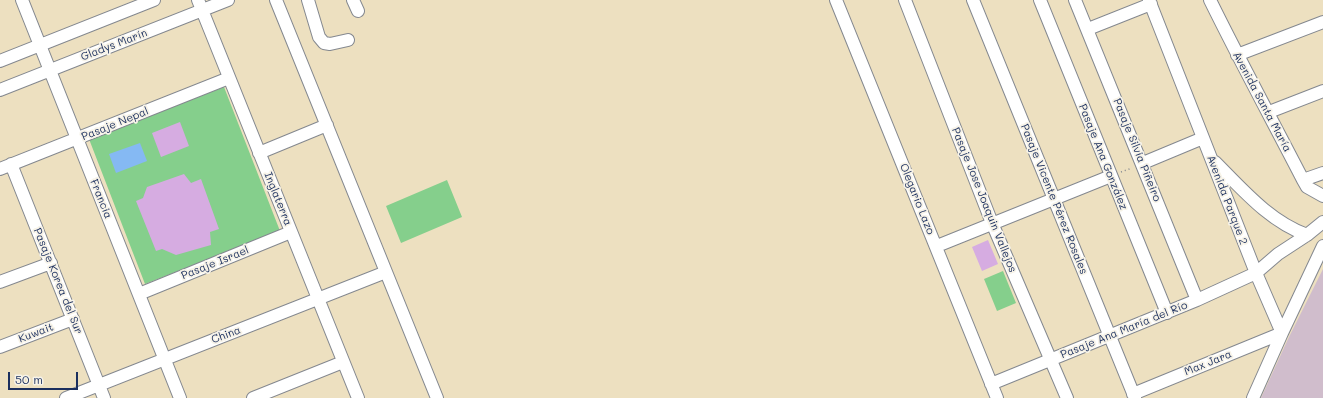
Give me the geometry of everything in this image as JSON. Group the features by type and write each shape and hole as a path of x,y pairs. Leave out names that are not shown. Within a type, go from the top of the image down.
{"street":[{"name":"Francia","path":"22,0 180,398"},
{"path":"0,61 154,0"},
{"name":"Gladys Marín","path":"0,90 200,5 228,0"},
{"path":"276,0 437,398"},
{"path":"308,0 319,37 324,43 330,44 348,40"},
{"name":"Olegario Lazo","path":"836,0 937,246 997,398"},
{"name":"Pasaje Jose Joaquin Vallejos","path":"905,0 992,223 1067,398"},
{"name":"Pasaje Vicente Pérez Rosales","path":"973,0 1134,396"},
{"name":"Pasaje Ana González","path":"1040,0 1167,313"},
{"name":"Pasaje Silvia Piñeiro","path":"1075,0 1143,163 1197,300"},
{"name":"Avenida Santa María","path":"1210,0 1237,55 1269,112 1307,187 1323,196"},
{"path":"1088,29 1150,2"},
{"name":"Avenida Parque 2","path":"1150,2 1256,273 1282,333"},
{"name":"Inglaterra","path":"200,5 358,398"},
{"path":"1237,55 1323,22"},
{"name":"Pasaje Nepal","path":"6,167 229,78"},
{"path":"1269,112 1323,92"},
{"path":"259,153 327,125"},
{"path":"1143,163 1203,138"},
{"path":"1210,157 1251,199 1282,224 1307,235"},
{"name":"Pasaje Korea del Sur","path":"6,167 50,263 104,398"},
{"path":"1303,180 1323,173"},
{"path":"937,246 1111,176"},
{"name":"Pasaje Ana María del Río","path":"992,384 1167,313 1256,273 1282,251 1307,235 1323,222"},
{"name":"Pasaje Israel","path":"139,294 291,232"},
{"path":"1253,398 1323,246"},
{"path":"0,282 50,263"},
{"name":"China","path":"66,398 386,272"},
{"name":"Kuwait","path":"0,347 73,319"},
{"name":"Max Jara","path":"1134,396 1282,333"},
{"path":"253,398 343,362"}],"path":[{"path":"1111,176 1143,163"}],"shaded area":[{"path":"1323,269 1323,398 1261,398 1288,339"}],"green space":[{"path":"224,87 280,231 145,284 89,139"},
{"path":"447,180 462,217 401,243 386,206"},
{"path":"1003,271 1016,303 997,311 984,279"}],"water":[{"path":"140,143 147,161 116,173 109,154"}],"building":[{"path":"180,122 189,146 161,157 152,133"},
{"path":"184,174 191,183 201,179 219,229 210,232 211,245 176,255 162,249 156,251 136,201 143,198 147,187"},
{"path":"988,240 998,264 982,271 972,247"}]}
